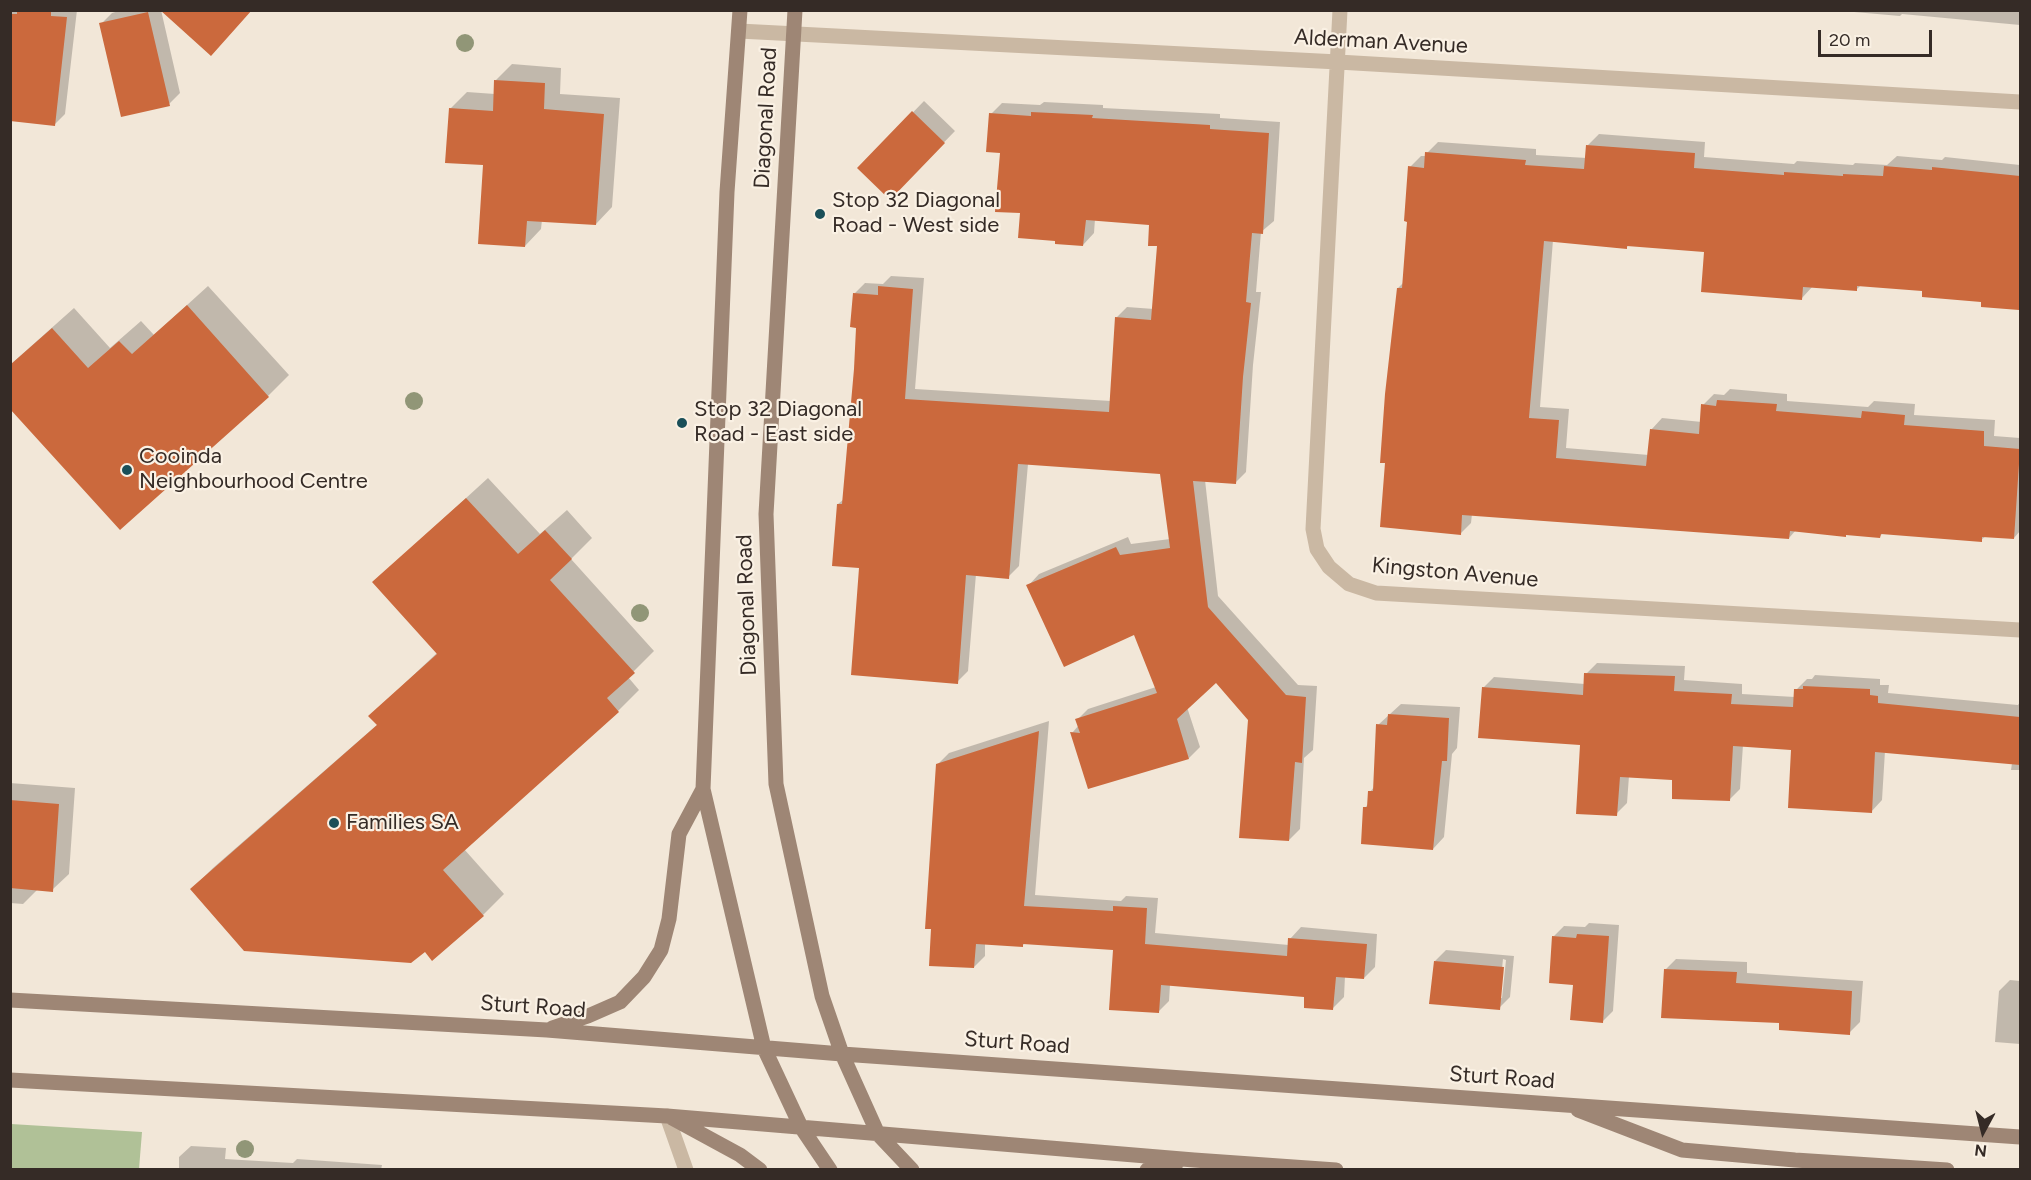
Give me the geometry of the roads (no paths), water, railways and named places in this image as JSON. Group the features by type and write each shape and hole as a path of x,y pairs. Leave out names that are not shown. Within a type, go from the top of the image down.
{"main road":[{"name":"Diagonal Road","path":"740,10 727,192 703,789 764,1048 801,1127 830,1170"},
{"name":"Diagonal Road","path":"795,10 766,513 776,784 822,996 842,1054 878,1134 912,1170"},
{"path":"547,1030 620,1002 644,977 661,950 669,919 679,834 703,789"},
{"name":"Sturt Road","path":"10,1000 547,1030 842,1054 2020,1137"},
{"path":"10,1080 667,1116 1336,1170"},
{"path":"1564,1105 1682,1150 1947,1170"},
{"path":"667,1116 740,1155 760,1170"},
{"path":"1147,1170 1194,1160"}],"street":[{"name":"Kingston Avenue","path":"1340,10 1313,529 1317,549 1329,567 1349,584 1376,593 2020,630"},
{"name":"Alderman Avenue","path":"739,31 1338,62 2020,102"},
{"path":"667,1116 686,1170"}],"place":[{"name":"Stop 32 Diagonal Road - West side","path":"820,214"},
{"name":"Stop 32 Diagonal Road - East side","path":"682,423"},
{"name":"Cooinda Neighbourhood Centre","path":"127,470"},
{"name":"Families SA","path":"334,823"}]}
